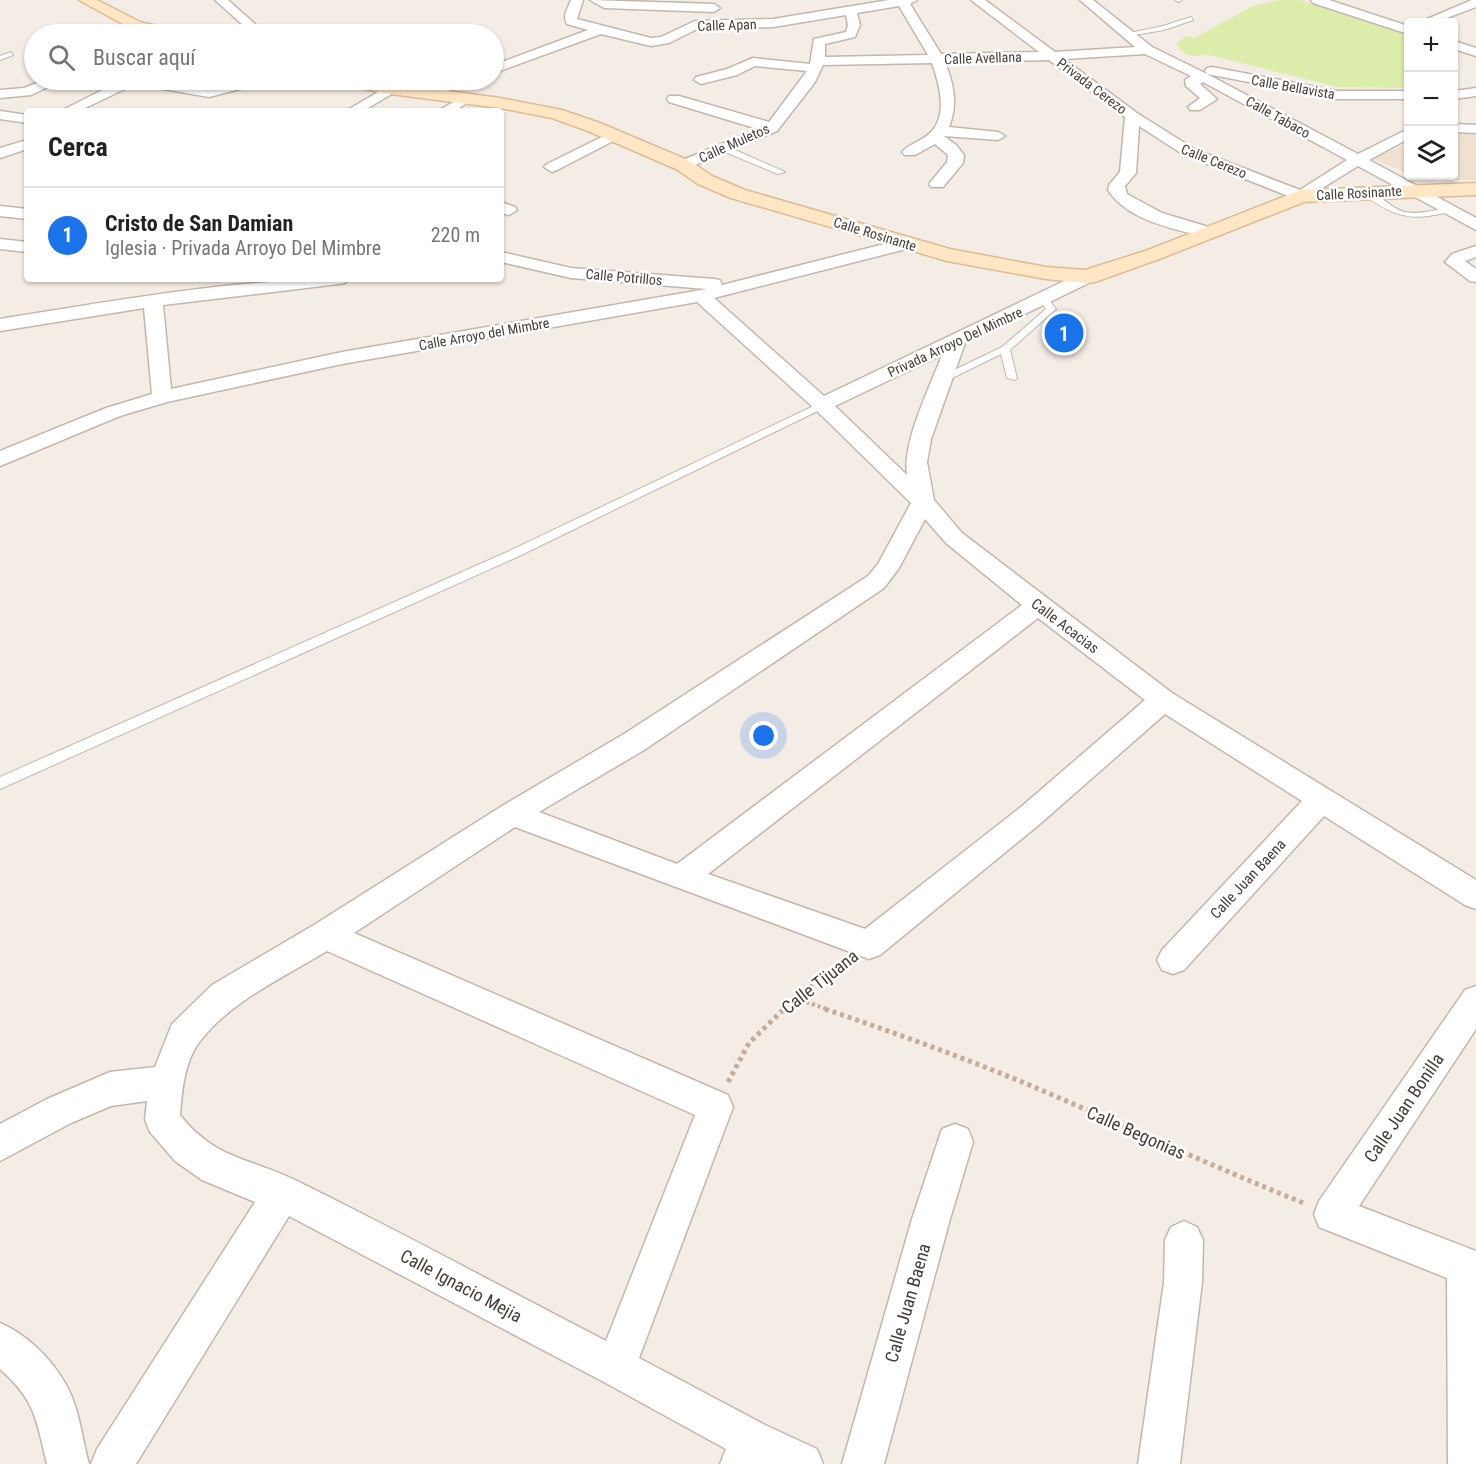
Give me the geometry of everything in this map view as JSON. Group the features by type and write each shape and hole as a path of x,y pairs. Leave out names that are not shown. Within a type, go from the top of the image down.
{"street":[{"path":"86,0 134,24"},
{"path":"221,0 249,24"},
{"name":"Calle Apan","path":"577,0 570,17 571,21 651,42 671,37 691,26 762,24 907,1"},
{"path":"596,0 604,4 714,4 714,25"},
{"path":"821,0 835,14"},
{"path":"977,0 1052,56"},
{"name":"Calle Tabaco","path":"1086,0 1148,50 1205,77 1476,225"},
{"path":"1317,0 1404,29"},
{"path":"907,1 946,83 945,118 937,134 910,152"},
{"path":"1437,18 1476,3"},
{"name":"Calle Muletos","path":"683,165 771,128 810,79 817,65 819,42 851,34 854,25 851,11"},
{"path":"504,65 600,30"},
{"path":"1458,46 1476,52"},
{"name":"Calle Avellana","path":"701,80 732,72 747,63 755,62 817,65 1148,50"},
{"name":"Privada Cerezo","path":"1052,56 1132,116 1128,173 1117,185 1117,194 1137,208 1206,232"},
{"name":"Calle Bellavista","path":"1178,63 1316,93 1356,96 1404,95"},
{"path":"1195,107 1210,99 1191,83 1192,80 1205,77"},
{"path":"0,94 31,90"},
{"path":"74,108 113,90"},
{"path":"192,90 209,93 221,90"},
{"path":"358,108 388,90"},
{"name":"Calle Rosinante","path":"400,90 429,93 457,90"},
{"path":"448,108 465,90"},
{"name":"Calle Rosinante","path":"470,90 556,114 614,135 683,165 705,180 729,191 904,244 983,262 1087,277 1155,254 1301,195 1410,190"},
{"path":"1458,94 1476,92"},
{"path":"674,99 771,128"},
{"path":"0,115 24,119"},
{"name":"Calle Cerezo","path":"1132,116 1189,152 1301,195"},
{"path":"1458,128 1476,129"},
{"path":"937,134 998,136"},
{"path":"937,134 956,155 955,163 937,184"},
{"path":"552,167 614,135"},
{"path":"1301,195 1404,135"},
{"path":"0,153 24,145"},
{"path":"1410,190 1476,189"},
{"path":"0,211 24,214"},
{"path":"0,244 24,247"},
{"name":"Calle Arroyo del Mimbre","path":"66,430 162,397 342,358 701,296 748,286 904,244"},
{"path":"1476,251 1454,262 1476,278"},
{"name":"Calle Potrillos","path":"504,258 571,273 603,277 748,286"},
{"name":"Privada Arroyo Del Mimbre","path":"822,405 1087,277"},
{"path":"0,325 259,284 291,282"},
{"name":"Calle Acacias","path":"701,296 822,405 923,502 954,538 1038,605 1163,700 1476,896"},
{"path":"153,301 162,397"},
{"path":"923,502 916,462 921,439 956,341"},
{"path":"0,443 66,430"},
{"path":"0,459 66,430"},
{"name":"Calle Ignacio Mejia","path":"802,1464 746,1452 616,1367 282,1193 234,1177 198,1159 176,1140 162,1120 166,1082 184,1035 223,996 325,935 512,814 634,742 876,582 887,568 923,502"},
{"path":"681,878 1038,605"},
{"name":"Calle Tijuana","path":"869,945 1031,815 1163,700"},
{"name":"Calle Juan Baena","path":"1173,960 1322,799"},
{"path":"512,814 681,878 869,945"},
{"path":"325,935 716,1107 616,1367"},
{"name":"Calle Juan Bonilla","path":"1332,1214 1476,1001"},
{"path":"0,1143 60,1111 110,1089 166,1082"},
{"name":"Calle Juan Baena","path":"863,1464 955,1142"},
{"path":"112,1464 282,1193"},
{"path":"1332,1214 1471,1268 1469,1464"},
{"path":"1159,1464 1183,1282 1184,1240"},
{"path":"0,1343 29,1368 51,1397 68,1464"}],"lane":[{"path":"1128,34 1164,28 1191,19"},
{"path":"0,58 11,54"},
{"path":"723,148 781,172"},
{"path":"1365,192 1401,215 1414,216 1448,210"},
{"path":"943,379 1005,349 1051,309 1044,299"},
{"path":"1005,349 1012,378"},
{"path":"0,783 511,555 822,405"}],"path":[{"name":"Calle Tijuana","path":"716,1107 749,1043 795,998 869,945"},
{"name":"Calle Begonias","path":"795,998 927,1045 1023,1083 1202,1162 1332,1214"}],"shaded area":[{"path":"1458,133 1476,135 1476,180 1458,180"},
{"path":"1404,145 1404,171 1372,159"}],"green space":[{"path":"1279,0 1300,0 1404,35 1404,88 1338,87 1205,54 1189,55 1176,44 1186,36 1194,38 1253,6"}],"place":[{"name":"Cristo de San Damian","path":"1064,333"}]}
